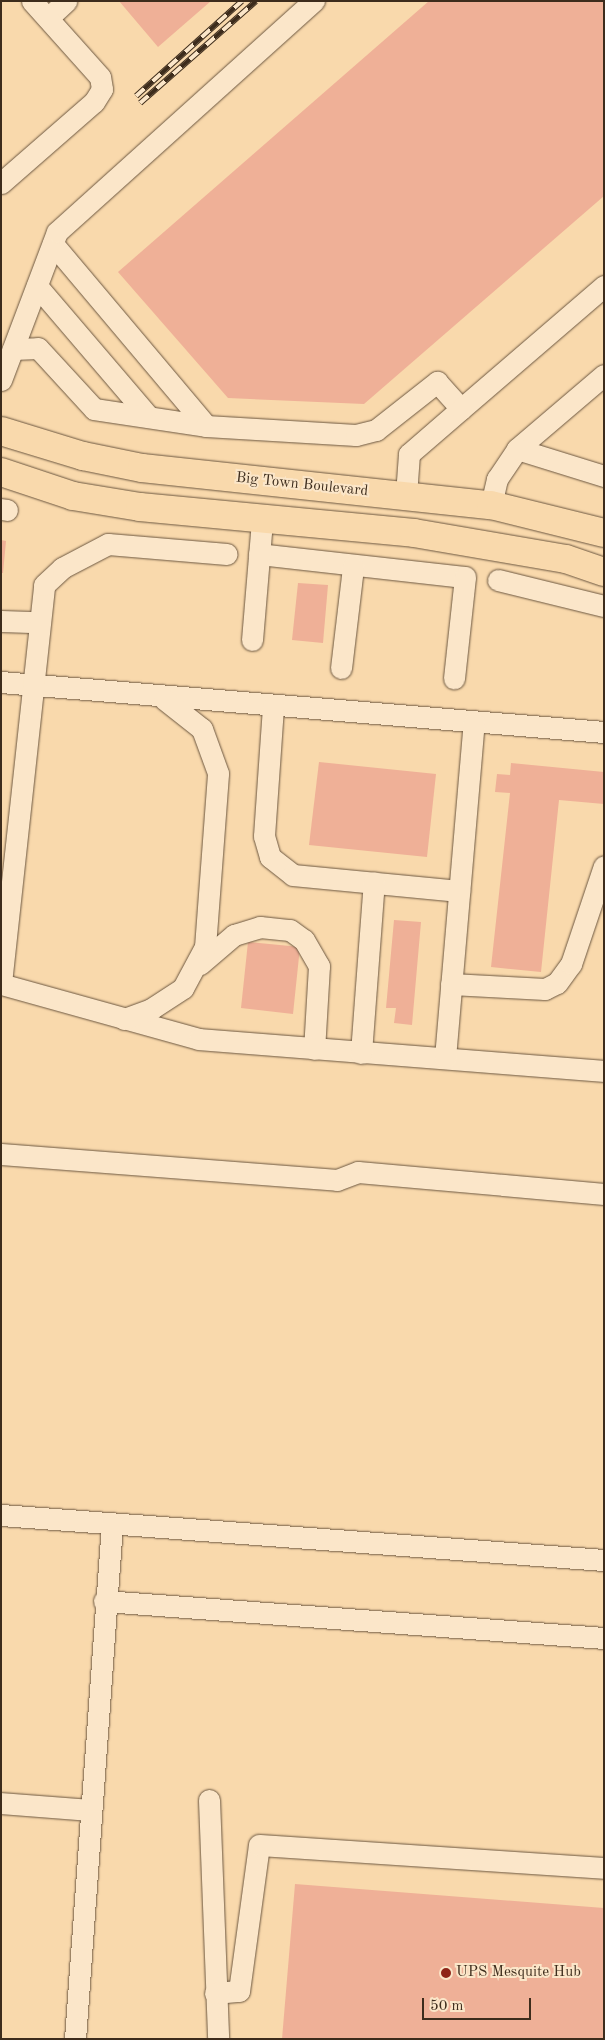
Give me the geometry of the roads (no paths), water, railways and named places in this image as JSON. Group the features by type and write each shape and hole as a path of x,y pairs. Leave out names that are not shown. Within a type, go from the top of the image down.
{"main road":[{"name":"Big Town Boulevard","path":"1,431 82,456 142,468 490,505 604,534"},
{"path":"1,472 73,496 262,520 477,542 604,572"},
{"path":"262,520 267,482"}],"lane":[{"path":"1,183 94,102 102,89 100,77 32,1"},
{"path":"48,18 66,1"},
{"path":"1,380 57,232 314,1"},
{"path":"53,244 206,426"},
{"path":"37,286 149,417"},
{"path":"406,495 408,454 604,286"},
{"path":"13,349 38,348 94,409 206,426 356,435 376,430 437,382 461,409"},
{"path":"490,505 498,479 517,449 604,375"},
{"path":"517,449 604,476"},
{"path":"252,640 262,520"},
{"path":"227,554 122,544 92,550 44,585 38,622 1,984 199,1039 604,1071"},
{"path":"259,554 353,567 465,577 454,678"},
{"path":"340,668 353,567"},
{"path":"498,580 604,606"},
{"path":"1,621 38,622"},
{"path":"1,682 273,707 604,732"},
{"path":"161,697 202,729 218,773 205,947 198,966"},
{"path":"273,707 264,836 270,858 293,875 459,891"},
{"path":"445,1058 474,723"},
{"path":"451,984 545,989 557,983 571,964 604,866"},
{"path":"361,1052 374,882"},
{"path":"124,1019 170,999 198,966 234,935 260,927 290,930 314,952 320,998 314,1049"},
{"path":"1,1154 337,1180 358,1172 604,1194"},
{"path":"1,1515 604,1560"},
{"path":"75,2039 104,1601 112,1524"},
{"path":"104,1601 604,1638"},
{"path":"209,1800 218,2039"},
{"path":"1,1803 90,1810"},
{"path":"215,1993 239,1991 259,1845 604,1868"}],"railway":[{"path":"136,96 242,1"},
{"path":"140,103 256,1"}],"place":[{"name":"UPS Mesquite Hub","path":"446,1973"}]}
